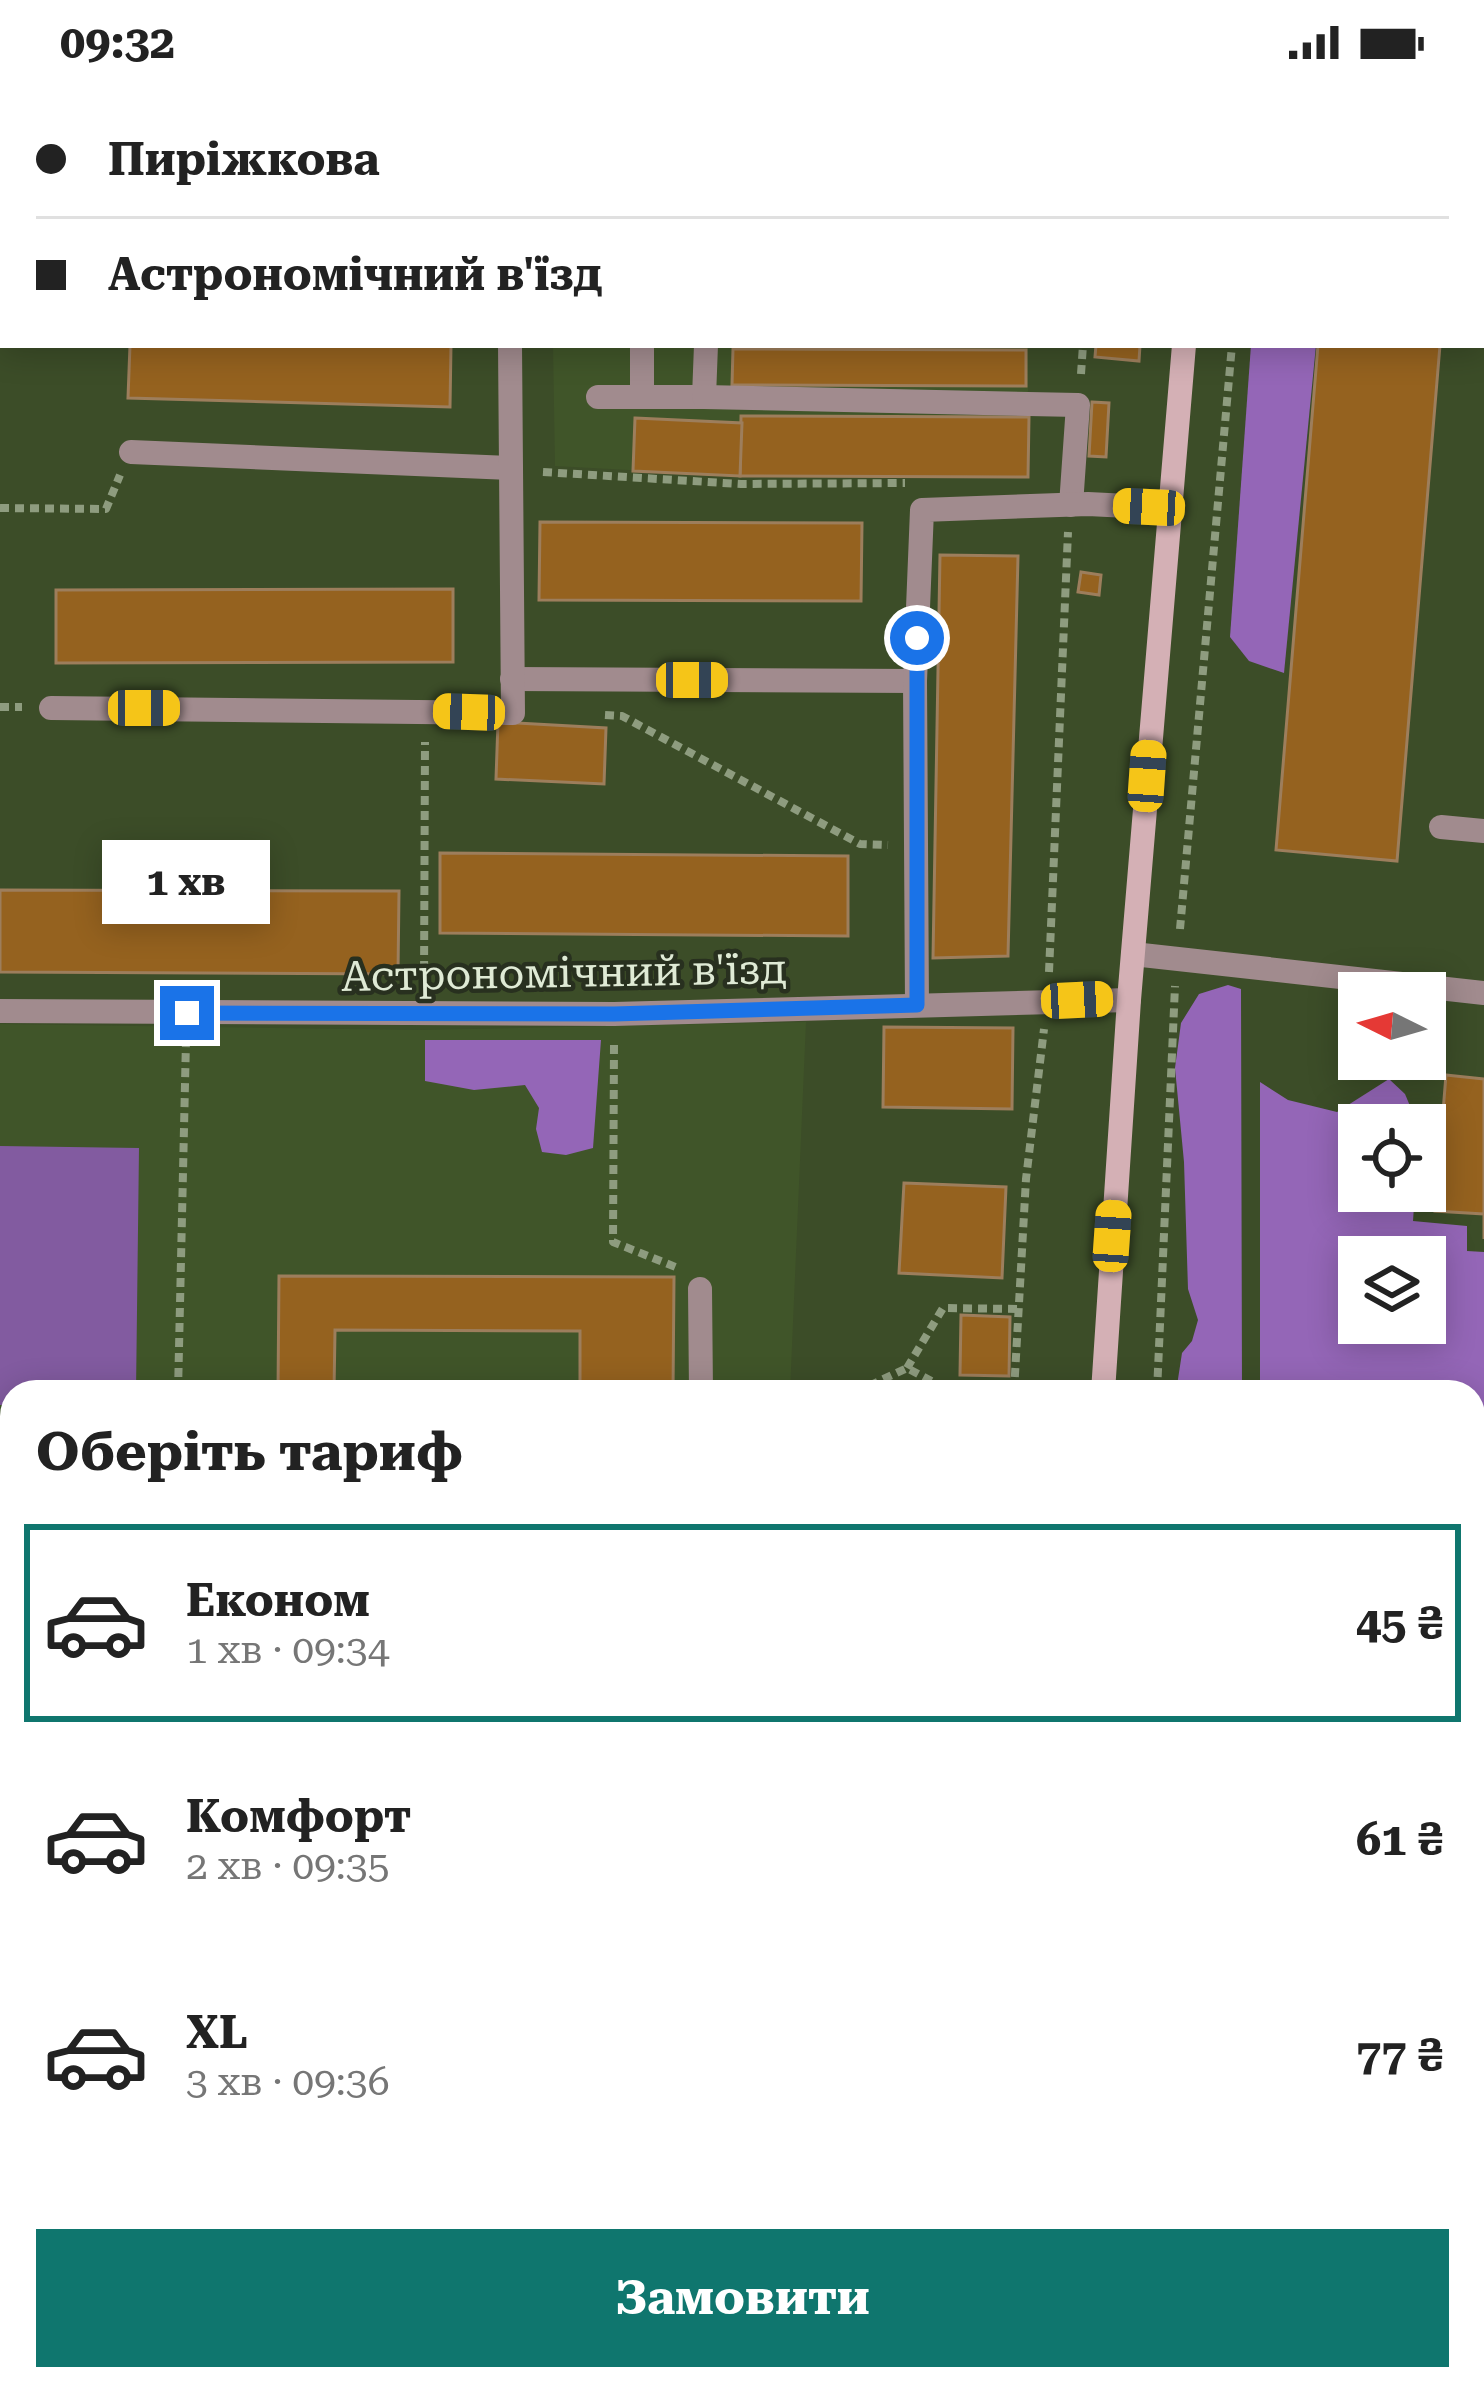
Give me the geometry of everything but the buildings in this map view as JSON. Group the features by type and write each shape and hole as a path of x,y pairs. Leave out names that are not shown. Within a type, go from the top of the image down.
{"street":[{"path":"51,708 513,713 510,348"},
{"path":"642,348 642,396"},
{"path":"704,397 706,348"},
{"path":"1104,1380 1132,954 1184,348"},
{"path":"598,397 1078,405 1071,505"},
{"path":"130,452 511,467"},
{"path":"917,1005 915,681 922,509 1168,508"},
{"path":"512,679 915,681"},
{"path":"1441,827 1484,831"},
{"path":"1132,954 1484,993"},
{"name":"Астрономічний в'їзд","path":"0,1011 614,1014 1129,1000"},
{"path":"700,1289 701,1380"}],"path":[{"path":"1179,937 1232,348"},
{"path":"0,508 106,509 130,452"},
{"path":"511,467 741,484 907,484 922,509"},
{"path":"1015,1380 1026,1179 1048,1002 1071,505"},
{"path":"424,1015 425,710"},
{"path":"586,715 622,716 860,844 919,845"},
{"path":"1158,1380 1175,984"},
{"path":"178,1380 187,1013"},
{"path":"614,1014 613,1242 683,1270 700,1289"},
{"path":"880,1380 907,1367 943,1308 1020,1309"},
{"path":"907,1367 930,1380"}],"shaded area":[{"path":"553,348 1028,348 1028,477 740,476 555,466"},
{"path":"1251,348 1316,348 1284,673 1249,661 1230,637"},
{"path":"1228,985 1241,989 1242,1380 1178,1380 1182,1353 1192,1341 1198,1320 1188,1289 1175,1068 1181,1023 1199,994"},
{"path":"806,1022 791,1380 0,1380 0,1024 420,1030"},
{"path":"425,1040 601,1040 593,1148 566,1155 542,1152 536,1129 539,1108 525,1085 474,1090 425,1081"},
{"path":"1387,1080 1405,1094 1409,1104 1350,1104"},
{"path":"1260,1082 1288,1100 1338,1111 1338,1212 1414,1212 1413,1221 1467,1226 1467,1251 1484,1252 1484,1380 1260,1380"},
{"path":"0,1146 139,1148 136,1380 0,1380"}],"route":[{"path":"187,1013 614,1014 917,1005 917,638"}]}
